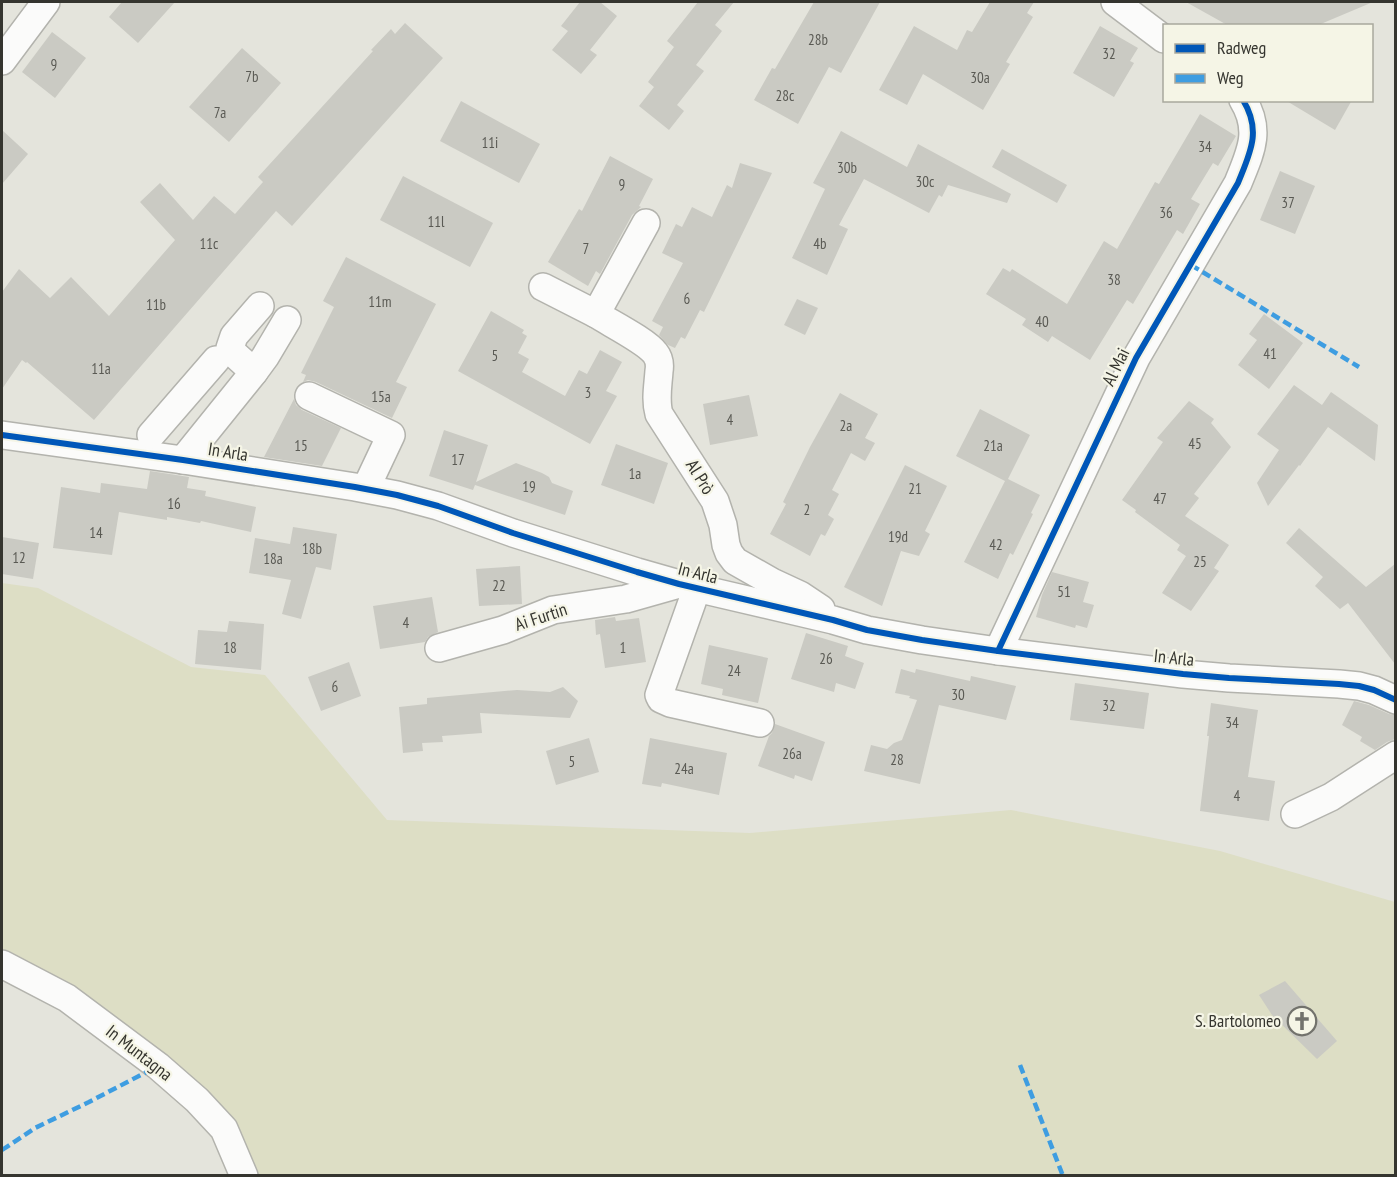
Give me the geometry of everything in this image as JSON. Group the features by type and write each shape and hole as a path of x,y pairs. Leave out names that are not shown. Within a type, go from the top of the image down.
{"street":[{"path":"2,61 46,2"},
{"path":"1115,2 1163,38"},
{"name":"Al Mai","path":"998,651 1136,358 1238,183 1253,139 1254,128 1244,102"},
{"path":"543,286 596,314 646,223"},
{"path":"254,372 230,348 234,336 260,306"},
{"name":"Al Prò","path":"596,314 648,346 656,354 660,368 657,399 659,414 715,501 723,525 726,545 735,561 800,596 833,620"},
{"path":"183,460 254,372 286,320"},
{"path":"151,435 216,360"},
{"path":"309,396 391,435 366,488"},
{"path":"180,401 210,427"},
{"name":"In Arla","path":"2,435 366,488 438,506 513,533 637,572 878,632 998,651 1183,674 1339,684 1374,690 1395,700"},
{"path":"688,586 659,695 661,699 760,723"},
{"name":"Ai Furtin","path":"439,648 503,630 553,610 626,599 688,586"},
{"path":"1295,814 1331,797 1395,755"},
{"name":"In Muntagna","path":"2,964 67,998 158,1066 197,1100 224,1129 244,1176"}],"green space":[{"path":"2,583 38,588 191,667 265,675 387,820 750,833 1011,810 1220,851 1395,902 1395,1175 244,1175 224,1129 2,964"}],"building":[{"path":"122,2 175,2 138,43 109,17"},
{"path":"580,2 600,2 617,16 590,50 597,55 581,74 552,50 568,31 561,26"},
{"path":"698,2 734,2 715,25 722,31 696,65 704,71 677,105 684,111 669,130 639,106 654,87 648,82 674,47 667,41"},
{"path":"814,2 880,2 841,73 829,67 798,124 754,100"},
{"path":"990,2 1034,2 1027,13 1033,17 1006,62 1010,64 983,110 923,74 907,105 879,90 914,26 957,50 967,30 972,32"},
{"path":"1186,2 1373,2 1321,24 1225,24"},
{"path":"405,23 443,58 292,226 276,211 94,420 22,360 2,389 2,292 19,269 50,298 71,277 109,316 175,240 140,202 160,183 193,220 214,196 235,214 263,182 258,177 373,51 371,50 391,29 395,34"},
{"path":"1100,26 1138,48 1130,61 1134,63 1114,97 1073,73"},
{"path":"52,32 86,58 55,98 22,72"},
{"path":"242,48 281,83 229,142 189,107"},
{"path":"461,101 540,144 519,183 440,141"},
{"path":"1288,102 1351,102 1335,130"},
{"path":"1200,114 1236,136 1218,166 1213,163 1191,199 1200,204 1183,234 1177,230 1133,304 1127,300 1090,360 1052,336 1048,342 1022,325 1026,319 986,294 1003,268 1010,272 1012,269 1067,304 1104,241 1117,249 1155,182 1159,184"},
{"path":"2,130 28,154 2,184"},
{"path":"841,131 907,167 918,144 1011,194 1007,203 948,185 942,197 939,195 929,213 864,179 839,225 848,229 827,275 792,258 825,189 813,183"},
{"path":"1002,149 1067,185 1057,203 992,167"},
{"path":"610,156 653,179 639,206 641,207 632,215 600,274 596,271 588,286 548,262 579,209 582,211"},
{"path":"740,163 772,173 704,312 700,310 685,339 681,337 675,348 668,345 659,335 663,327 652,321 683,263 662,253 676,224 682,227 692,207 712,217 727,185 732,188"},
{"path":"1280,171 1315,186 1295,234 1260,220"},
{"path":"403,176 493,223 470,267 380,220"},
{"path":"346,257 436,304 396,382 407,387 392,418 316,382 308,380 303,382 306,375 301,373 334,307 323,301"},
{"path":"797,299 818,308 805,335 784,325"},
{"path":"491,311 524,330 522,333 527,336 518,353 529,359 522,372 565,396 579,370 587,374 600,350 622,362 606,391 617,396 590,444 458,371"},
{"path":"1264,314 1303,343 1269,389 1238,365 1257,340 1249,334"},
{"path":"1294,385 1322,405 1331,392 1378,425 1375,461 1328,427 1268,506 1257,483 1279,450 1257,434"},
{"path":"840,393 878,414 865,438 875,443 865,461 851,453 832,490 839,494 828,515 834,519 825,536 821,534 810,556 770,534 786,504 783,502 810,447"},
{"path":"749,395 758,436 710,445 703,404"},
{"path":"294,399 296,405 302,410 341,428 322,466 264,457"},
{"path":"1189,401 1214,419 1211,423 1231,447 1194,494 1199,498 1185,516 1229,545 1214,568 1219,571 1191,611 1162,593 1186,556 1177,550 1180,545 1122,500 1163,442 1157,438"},
{"path":"980,409 1030,435 1008,479 1040,495 1013,555 1010,553 998,579 964,562 1005,481 956,456"},
{"path":"444,430 488,445 476,482 516,463 542,473 549,477 552,483 573,491 565,515 475,485 473,490 429,476"},
{"path":"616,444 668,463 654,504 601,485"},
{"path":"905,465 947,486 925,531 930,534 919,556 901,551 882,606 844,587"},
{"path":"150,471 189,477 187,488 206,491 205,496 256,507 251,532 201,521 200,523 167,517 167,520 119,512 112,555 53,548 61,487 100,493 101,483 147,489"},
{"path":"293,527 337,534 331,570 316,567 301,619 282,614 291,580 249,573 255,538 290,544"},
{"path":"1299,528 1366,587 1395,564 1395,664 1348,603 1340,609 1315,586 1323,577 1286,543"},
{"path":"2,537 39,543 33,579 2,574"},
{"path":"520,566 522,604 479,606 476,569"},
{"path":"1052,572 1089,582 1083,602 1094,605 1087,628 1076,625 1075,628 1036,617"},
{"path":"432,597 438,632 428,637 425,642 380,649 373,606"},
{"path":"615,617 616,621 639,618 646,662 605,668 600,634 596,635 595,620"},
{"path":"229,621 264,624 261,670 195,664 198,630 227,632"},
{"path":"806,633 848,646 845,656 864,663 855,689 836,683 834,692 791,679"},
{"path":"709,645 768,658 758,703 722,695 723,689 701,684"},
{"path":"349,662 361,696 321,711 308,677"},
{"path":"901,669 915,673 916,669 970,681 971,676 1016,686 1006,720 939,705 920,784 864,771 871,745 887,749 902,740 917,700 895,693"},
{"path":"1075,683 1149,693 1144,729 1070,720"},
{"path":"563,687 578,701 570,718 480,713 482,733 442,736 443,742 422,743 423,751 403,753 399,707 427,704 427,698 517,690 550,692"},
{"path":"1354,701 1395,715 1395,739 1375,750 1360,741 1362,737 1342,725"},
{"path":"1211,703 1258,710 1248,777 1275,781 1269,821 1200,811"},
{"path":"775,724 825,742 812,781 795,775 794,779 758,766"},
{"path":"589,738 599,772 556,785 546,751"},
{"path":"650,738 727,753 719,795 662,783 661,787 642,784"},
{"name":"S. Bartolomeo","path":"1285,981 1337,1041 1317,1059 1272,1015 1259,995"}],"marked path":[{"path":"1191,265 1359,367"},
{"path":"1020,1065 1063,1176"},
{"path":"2,1150 35,1128 158,1066"}],"cycle path":[{"path":"998,651 1136,358 1238,183 1250,152 1253,132 1249,111 1244,102"},
{"path":"2,435 183,460 397,495 438,506 513,533 637,572 867,630 998,651 1183,674 1359,686 1396,700"}],"place":[{"name":"S. Bartolomeo","path":"1302,1021"}]}
